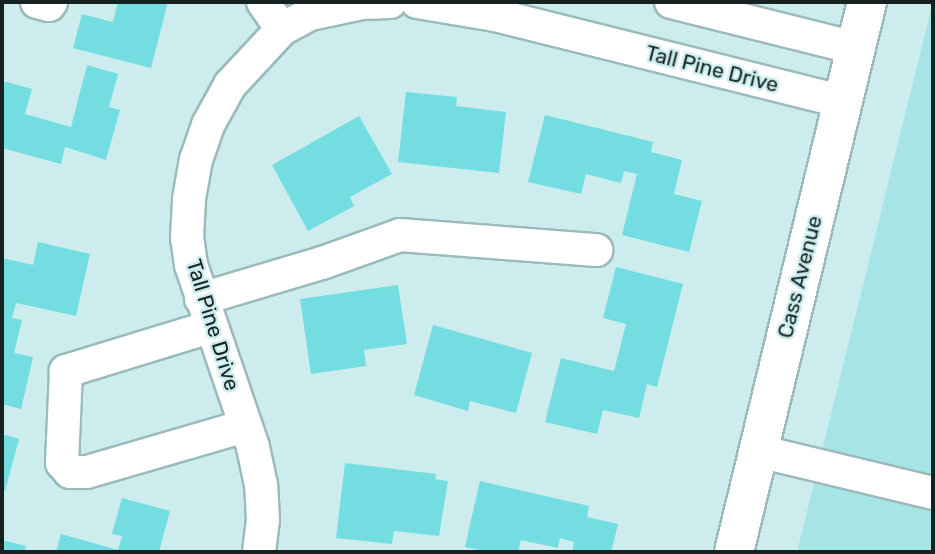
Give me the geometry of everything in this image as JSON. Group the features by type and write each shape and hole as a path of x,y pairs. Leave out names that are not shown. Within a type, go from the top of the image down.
{"main road":[{"name":"Cass Avenue","path":"734,552 867,2"}],"street":[{"path":"37,2 49,5 51,2"},
{"path":"263,2 282,29"},
{"name":"Tall Pine Drive","path":"259,552 263,520 261,485 245,426 205,313 187,238 189,199 196,160 217,104 230,85 282,29 316,8 390,2"},
{"name":"Tall Pine Drive","path":"417,2 495,15 843,102"},
{"path":"671,2 856,48"},
{"path":"245,426 87,472 70,472 62,463 66,371 322,263 400,235 596,250"},
{"path":"758,451 933,493"}],"shaded area":[{"path":"933,2 933,552 797,552"}],"building":[{"path":"118,2 168,2 151,68 73,48 82,14 113,22"},
{"path":"87,65 118,74 109,107 120,110 106,160 65,147 61,164 2,148 3,81 32,89 25,114 71,127"},
{"path":"406,92 457,97 456,106 506,112 499,173 398,162"},
{"path":"545,115 653,142 651,152 682,160 674,194 702,201 689,252 622,235 637,174 624,171 621,183 586,174 581,194 528,182"},
{"path":"359,116 392,174 350,197 354,206 308,231 272,165"},
{"path":"38,242 90,254 76,316 16,303 12,318 22,320 14,353 33,357 21,409 2,404 2,258 33,265"},
{"path":"616,267 683,284 657,387 647,384 639,418 603,410 597,434 545,422 561,358 614,371 626,324 603,318"},
{"path":"398,285 407,344 364,350 366,366 311,374 300,299"},
{"path":"433,325 532,353 516,413 470,401 468,411 414,395"},
{"path":"2,434 19,439 5,491 2,490"},
{"path":"345,463 436,474 435,479 448,481 439,536 394,531 392,544 336,538"},
{"path":"480,481 589,506 587,517 618,524 611,552 572,552 574,542 560,538 558,548 521,540 518,552 490,552 465,547"},
{"path":"122,498 170,511 159,552 56,552 61,534 118,550 122,536 112,534"},
{"path":"2,540 26,546 24,552 2,552"}]}
